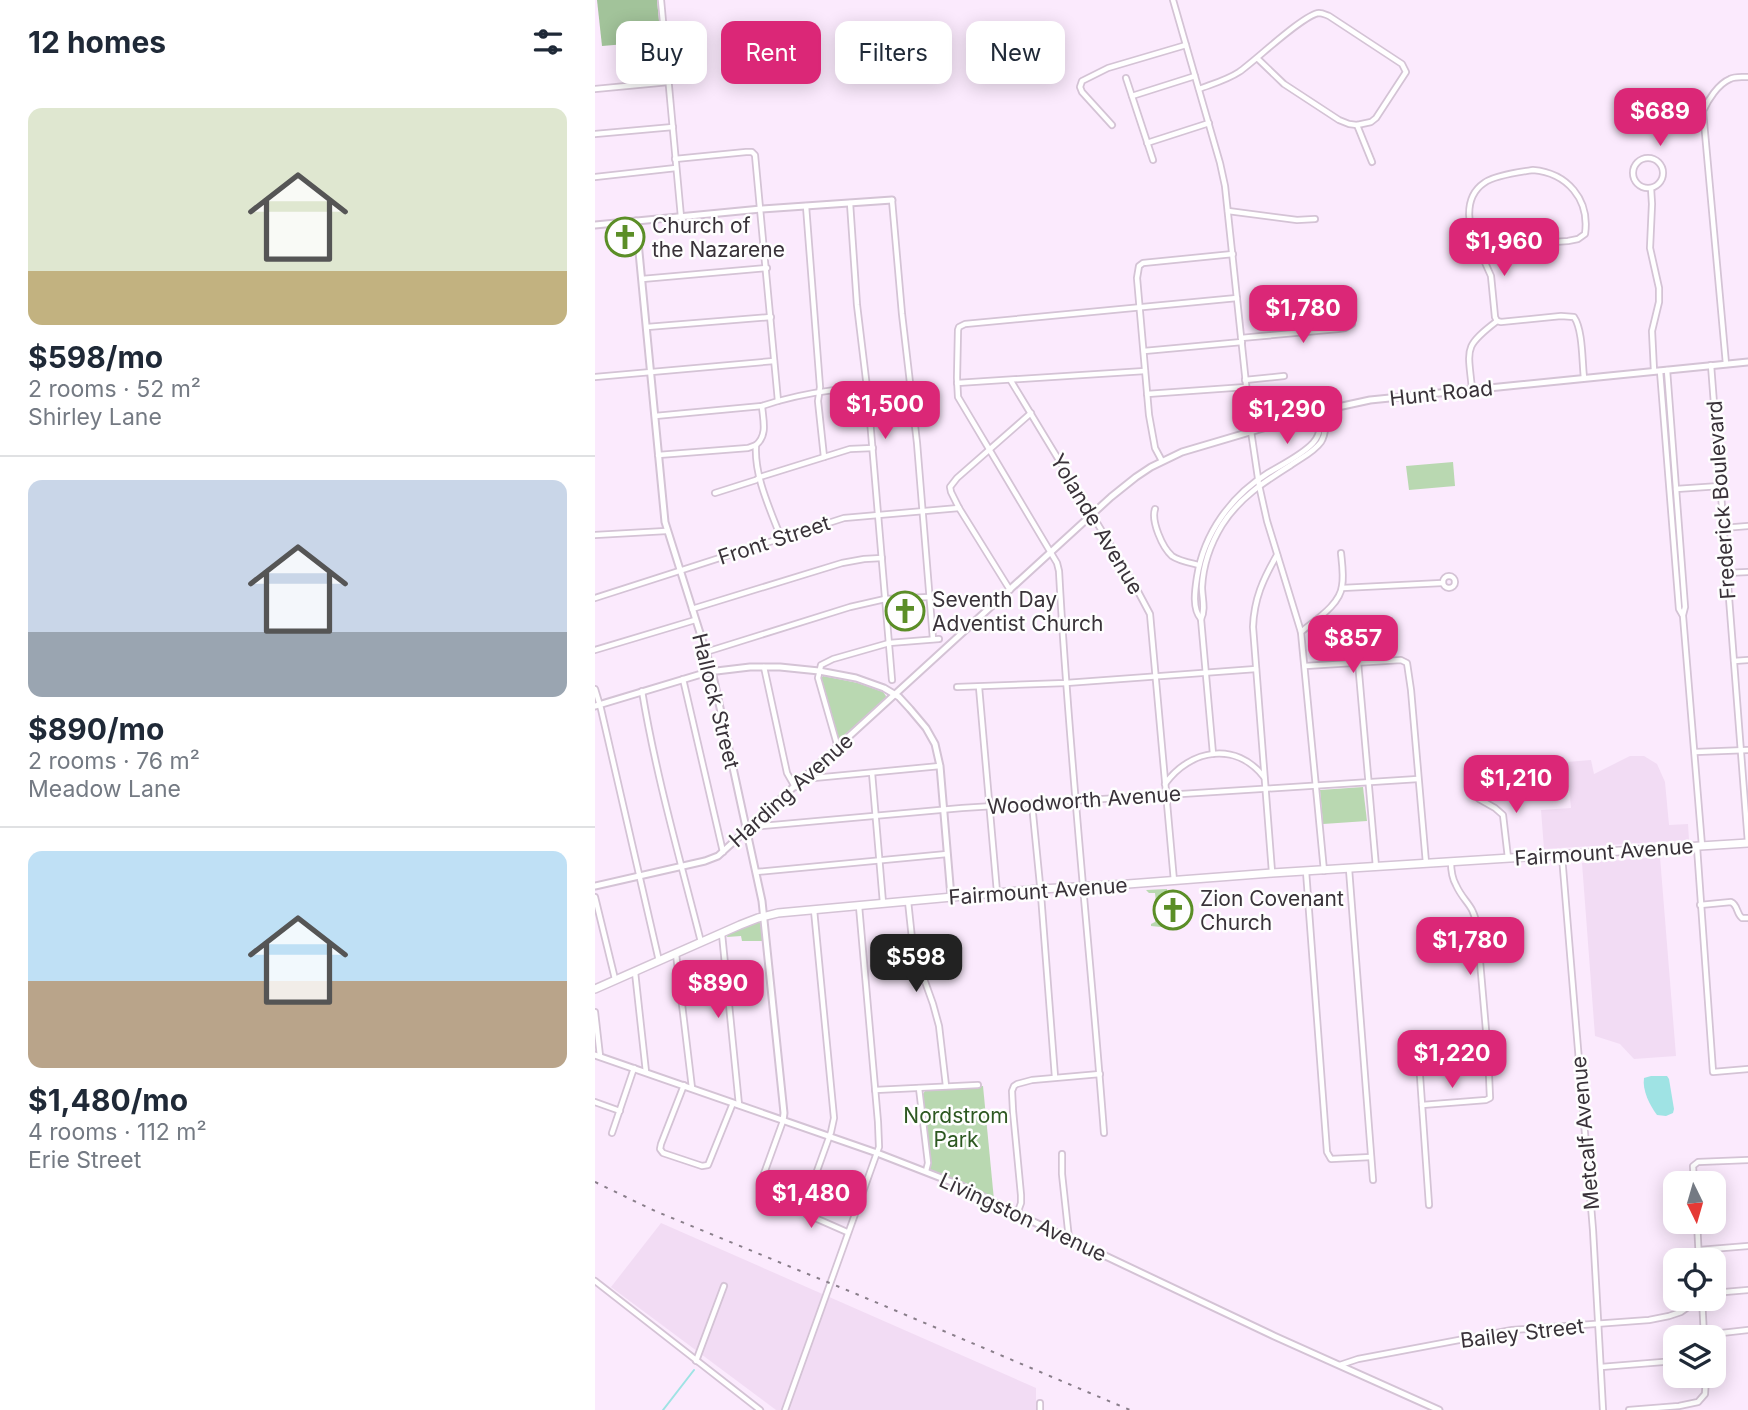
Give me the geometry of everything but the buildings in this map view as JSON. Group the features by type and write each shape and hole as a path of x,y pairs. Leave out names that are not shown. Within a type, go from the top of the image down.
{"main road":[{"name":"Fairmount Avenue","path":"595,989 765,916 997,892 1748,844"}],"street":[{"path":"661,0 663,21"},
{"path":"1173,0 1220,163 1228,211 1245,380 1259,485 1267,521 1301,632 1324,870"},
{"path":"1199,89 1234,75 1282,36 1318,13 1329,16 1389,54 1402,64 1405,74 1376,118 1371,122 1356,125 1346,123 1284,84 1257,58"},
{"path":"1112,125 1081,92 1082,81 1108,68 1186,45"},
{"path":"1132,96 1195,76"},
{"path":"1726,364 1703,111 1726,81 1748,77"},
{"path":"1126,78 1153,160"},
{"path":"595,89 648,84"},
{"path":"669,84 681,217"},
{"path":"1147,143 1209,124"},
{"path":"1356,125 1372,162"},
{"path":"595,134 673,127"},
{"path":"675,159 746,152 753,153 756,160 778,401"},
{"path":"1647,157 1657,160 1663,168 1659,183 1651,188 1641,186 1632,174 1634,164 1647,157"},
{"path":"595,177 676,168"},
{"path":"1479,249 1578,239 1585,231 1586,220 1582,205 1568,183 1560,177 1533,170 1489,180 1475,193 1470,210 1470,230 1491,276 1497,321"},
{"path":"1651,188 1650,248 1660,302 1652,331 1660,371 1685,607 1683,616 1700,846 1700,905 1713,1072 1748,1069"},
{"path":"595,225 893,200 933,639"},
{"path":"850,203 892,680"},
{"path":"806,206 824,457"},
{"path":"1228,211 1297,220 1315,219"},
{"name":"Hallock Street","path":"636,221 666,531 712,671 749,829 765,916 783,1121 762,1179"},
{"path":"1162,461 1155,449 1147,394 1137,278 1140,264 1233,254"},
{"path":"642,279 767,268"},
{"path":"1104,1133 1059,571 1057,563 958,397 958,330 961,325 1237,298"},
{"path":"647,327 771,317"},
{"path":"1472,389 1470,347 1474,340 1497,321 1574,317 1579,330 1584,378"},
{"path":"1144,351 1338,329 1352,324"},
{"path":"595,377 774,361"},
{"name":"Hunt Road","path":"957,638 1136,477 1162,461 1195,447 1321,411 1378,399 1748,362"},
{"name":"Frederick Boulevard","path":"1711,365 1748,844"},
{"path":"957,383 1145,371"},
{"path":"1245,380 1284,376"},
{"name":"Yolande Avenue","path":"1011,380 1150,614 1174,881"},
{"path":"655,415 762,406 819,393 910,385"},
{"path":"1147,394 1246,387"},
{"path":"658,456 756,445 764,435 762,406"},
{"path":"1201,619 1196,614 1195,596 1199,565 1220,518 1258,479 1314,442 1320,429 1321,411"},
{"path":"1213,754 1201,619 1204,613 1203,579 1208,557 1215,538 1233,509 1259,485 1320,444 1325,428 1321,411"},
{"path":"1010,590 959,508 950,487 1031,413"},
{"path":"756,445 760,477 781,538"},
{"path":"715,494 850,449 873,448"},
{"path":"1673,490 1720,486"},
{"name":"Front Street","path":"595,598 844,518 959,508"},
{"path":"1155,509 1153,519 1167,550 1177,558 1199,565"},
{"path":"1723,528 1748,526"},
{"path":"595,535 666,531"},
{"path":"1301,632 1339,596 1342,588 1341,552"},
{"path":"1272,873 1253,627 1260,587 1277,554"},
{"path":"692,609 842,563 882,558"},
{"path":"1726,573 1748,572"},
{"path":"1342,588 1442,583"},
{"path":"706,652 850,607 885,599 929,597"},
{"path":"595,650 695,620"},
{"name":"Harding Avenue","path":"595,886 715,858 723,853 957,638"},
{"path":"838,748 820,688 818,678 821,665 889,643 939,639"},
{"path":"1305,666 1401,660 1406,662 1411,690 1426,864"},
{"path":"1734,662 1748,660"},
{"path":"1357,662 1376,868"},
{"path":"764,667 787,773 795,787"},
{"path":"597,705 712,671 764,667 819,671 869,682 895,694 926,728 935,744 940,766 951,897"},
{"path":"957,687 1066,683 1256,669"},
{"path":"683,679 723,853"},
{"path":"979,687 997,892"},
{"path":"595,690 659,961"},
{"path":"642,691 647,724 701,942"},
{"path":"1695,752 1748,750"},
{"path":"1165,784 1190,760 1213,754 1227,754 1239,758 1255,767 1264,777"},
{"path":"806,776 814,778 940,766"},
{"path":"872,772 883,904"},
{"name":"Woodworth Avenue","path":"749,829 943,810 1418,779"},
{"path":"1479,799 1503,815 1508,859"},
{"path":"1032,804 1055,1077"},
{"path":"756,872 947,854"},
{"name":"Metcalf Avenue","path":"1562,856 1584,1107 1603,1410"},
{"path":"1422,1105 1490,1098 1476,918 1454,883 1451,862"},
{"path":"1349,869 1373,1180"},
{"path":"1306,871 1325,1137 1329,1157 1371,1157"},
{"path":"595,897 615,980"},
{"path":"908,901 913,948 935,1008 939,1027 946,1086"},
{"path":"1700,905 1731,902 1742,918 1748,918"},
{"path":"785,1410 879,1143 859,906"},
{"path":"814,910 834,1118 804,1212 847,1232"},
{"path":"684,1085 660,1149 663,1153 702,1166 708,1165 736,1104 722,933"},
{"path":"676,953 692,1088"},
{"path":"635,972 646,1072"},
{"path":"595,1012 597,1055"},
{"name":"Livingston Avenue","path":"597,1055 877,1153 962,1186 1274,1336 1439,1410"},
{"path":"612,1133 634,1068"},
{"path":"1422,1069 1420,1076 1429,1205"},
{"path":"1017,1214 1021,1195 1013,1111 1014,1087 1024,1081 1100,1074"},
{"path":"875,1090 978,1085"},
{"path":"919,1088 928,1163 926,1171"},
{"path":"595,1102 619,1111"},
{"path":"1062,1154 1069,1239"},
{"path":"1693,1171 1695,1165 1704,1161 1748,1160"},
{"path":"1724,1248 1748,1246"},
{"path":"595,1281 760,1410"},
{"path":"696,1361 724,1286"},
{"path":"1726,1292 1748,1290"},
{"name":"Bailey Street","path":"1340,1365 1358,1359 1511,1330 1649,1320 1682,1311"},
{"path":"1726,1333 1748,1330"},
{"path":"1601,1367 1663,1363"},
{"path":"1629,1410 1698,1402 1707,1388"},
{"path":"1040,1403 1040,1410"}],"shaded area":[{"path":"597,0 657,0 659,21 616,21 616,45 602,46"},
{"path":"1630,756 1644,756 1657,764 1665,782 1669,825 1688,824 1689,840 1544,849 1541,810 1571,808 1567,762 1591,760 1594,774"},
{"path":"1660,857 1676,1056 1634,1059 1620,1044 1595,1036 1582,863"},
{"path":"1667,1076 1669,1079 1673,1113 1666,1116 1657,1115 1652,1107 1645,1093 1644,1083 1644,1078"},
{"path":"661,1223 1036,1388 1036,1410 776,1410 611,1287"}],"green space":[{"path":"1453,462 1455,486 1409,490 1406,466"},
{"path":"823,676 858,683 883,692 886,696 838,741 820,679"},
{"path":"1363,787 1367,821 1323,824 1320,790"},
{"path":"1167,889 1168,924 1161,927 1151,926 1155,922 1157,912 1155,893 1146,890"},
{"path":"757,922 761,923 763,941 742,941 741,936 727,937 728,934"},
{"name":"Nordstrom Park","path":"983,1086 994,1200 929,1170 923,1094 925,1091"}],"waterway":[{"path":"663,1410 694,1370"}],"railway":[{"path":"595,1182 655,1211 1130,1410"}],"place":[{"name":"Church of the Nazarene","path":"625,237"},
{"name":"Seventh Day Adventist Church","path":"905,611"},
{"name":"Zion Covenant Church","path":"1173,910"}]}
